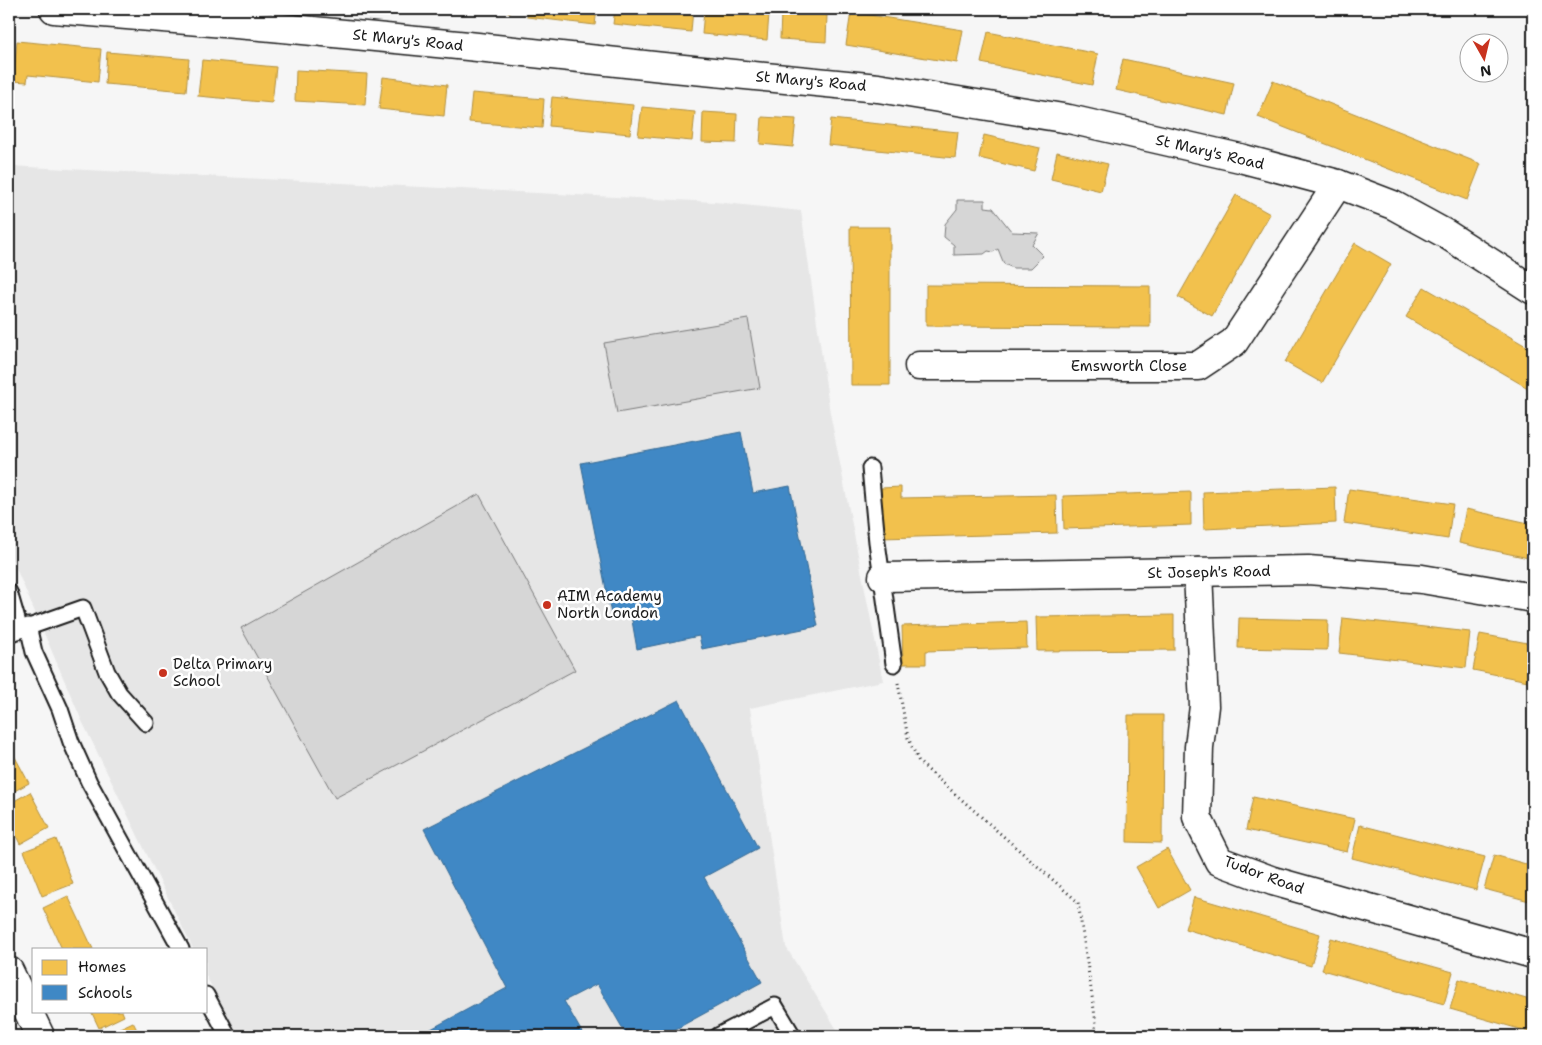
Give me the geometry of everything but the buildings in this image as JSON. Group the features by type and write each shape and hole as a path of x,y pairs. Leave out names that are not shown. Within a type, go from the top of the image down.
{"street":[{"name":"St Mary's Road","path":"54,9 272,18 468,46 878,88 1069,119 1240,158 1338,184 1393,205 1446,234 1533,290"},
{"name":"Emsworth Close","path":"919,366 1198,366 1234,342 1338,184"},
{"name":"St Joseph's Road","path":"883,577 1308,570 1422,579 1533,598"},
{"name":"Tudor Road","path":"1198,572 1204,706 1199,747 1197,817 1219,861 1273,881 1533,954"},
{"path":"9,971 40,1036"}],"lane":[{"path":"870,468 877,542 894,664"},
{"path":"9,592 19,630 34,652 60,709 71,742 89,782 180,948"},
{"path":"19,630 83,608 107,672 119,693 146,723"},
{"path":"208,999 228,1036"},
{"path":"718,1036 775,1006 793,1036"}],"path":[{"path":"894,664 908,738 919,762 1078,902 1096,1023 1094,1036"}],"shaded area":[{"name":"AIM Academy North London","path":"9,166 715,202 801,211 830,413 883,681 750,708 786,947 841,1036 238,1036 208,980 208,948 193,948 81,719 9,552"},
{"path":"957,200 985,200 985,207 993,208 1012,232 1039,233 1032,245 1043,256 1031,268 1013,268 1004,264 998,249 984,254 954,255 954,245 944,237 945,224 957,209"},
{"path":"748,319 760,388 617,413 604,343"},
{"path":"479,494 575,670 335,798 241,628"}],"place":[{"name":"AIM Academy North London","path":"547,605"},
{"name":"Delta Primary School","path":"163,673"}]}
